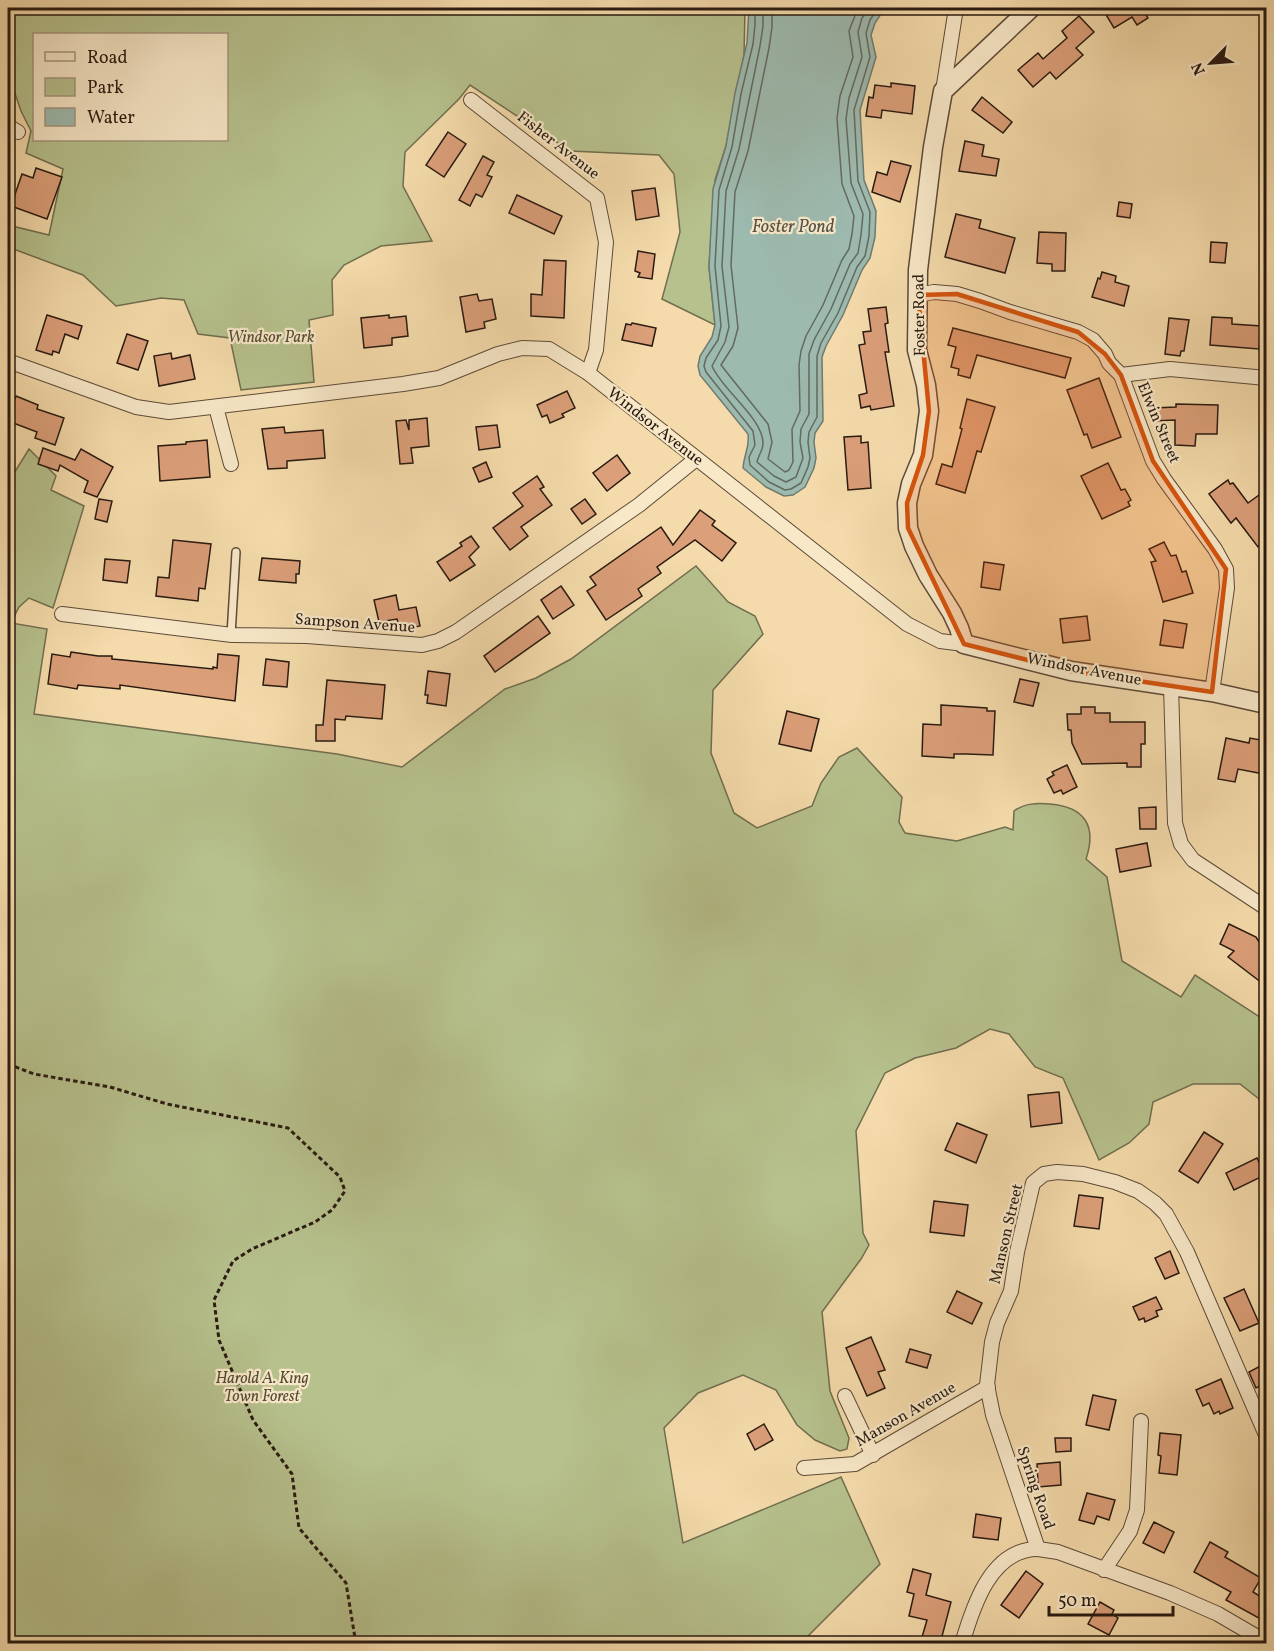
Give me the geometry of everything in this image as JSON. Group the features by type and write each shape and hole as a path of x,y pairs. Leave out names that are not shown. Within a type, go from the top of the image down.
{"street":[{"path":"943,91 956,8"},
{"path":"943,91 1031,8"},
{"name":"Foster Road","path":"943,91 933,147 918,270 917,350 926,386 929,411 923,455 911,484 907,503 908,528 914,546 928,575 960,628 964,644"},
{"name":"Fisher Avenue","path":"471,100 597,198 606,242 596,350 588,373"},
{"name":"Elwin Street","path":"918,295 934,292 957,294 1078,332 1093,340 1105,354 1109,363 1121,375 1153,460 1164,479 1215,549 1226,569 1227,588 1212,692"},
{"name":"Windsor Avenue","path":"8,361 136,407 169,412 424,381 455,372 498,354 522,348 549,348 588,373 907,624 930,637 944,643 964,644 1071,671 1212,692 1266,704"},
{"path":"1121,375 1170,369 1266,378"},
{"path":"216,407 231,464"},
{"name":"Sampson Avenue","path":"62,614 231,635 307,636 422,645 456,633 639,505 696,459"},
{"path":"1171,686 1175,823 1181,844 1193,860 1266,908"},
{"name":"Manson Street","path":"1001,1441 988,1387 992,1342 1011,1291 1017,1252 1033,1183 1044,1174 1056,1172 1083,1174 1137,1191 1166,1214 1187,1252 1266,1435"},
{"name":"Manson Avenue","path":"804,1468 855,1464 988,1387"},
{"path":"844,1395 873,1455"},
{"path":"1104,1570 1130,1531 1137,1510 1141,1421"},
{"name":"Spring Road","path":"1001,1441 1038,1549 1058,1552 1170,1593 1227,1618 1266,1642"},
{"path":"962,1644 980,1593 1000,1564 1019,1552 1038,1549"}],"lane":[{"path":"231,635 236,552"}],"path":[{"path":"8,1064 34,1074 110,1087 167,1104 288,1128 340,1177 345,1191 332,1210 315,1222 252,1249 233,1262 214,1300 219,1340 253,1420 292,1474 299,1528 346,1583 356,1644"}],"highlighted area":[{"path":"957,294 1078,332 1105,354 1121,375 1153,461 1226,569 1212,692 1071,671 964,644 908,528 907,503 923,455 929,411 918,295"}],"green space":[{"name":"Windsor Park","path":"8,8 745,8 744,55 726,146 715,180 709,267 715,325 662,299 680,232 674,174 659,155 570,151 470,85 459,99 405,152 403,186 432,241 381,246 344,265 332,280 333,315 309,320 314,382 241,390 230,338 198,334 184,300 161,298 116,306 83,275 8,247 8,225 49,235 63,169 26,153 31,131 21,111 8,73"},
{"name":"Harold A. King Town Forest","path":"29,449 56,476 51,490 84,506 53,608 29,598 19,607 11,623 47,629 34,714 337,754 402,767 505,689 536,678 571,659 696,566 728,602 755,616 763,634 713,690 711,753 734,813 757,828 812,806 821,783 839,757 857,748 902,797 899,822 905,833 957,841 1005,827 1013,830 1014,811 1027,805 1050,804 1072,809 1080,814 1089,828 1090,837 1086,859 1107,877 1122,961 1181,997 1195,975 1266,1021 1266,1117 1259,1099 1240,1084 1193,1084 1153,1102 1149,1124 1129,1143 1099,1160 1063,1078 1035,1067 1009,1034 990,1029 956,1048 915,1058 885,1073 856,1131 863,1233 869,1245 822,1312 830,1391 849,1438 847,1449 840,1451 815,1440 797,1425 776,1390 743,1375 698,1393 664,1428 683,1543 841,1477 880,1564 801,1643 8,1643 8,483"}],"water":[{"name":"Foster Pond","path":"749,8 885,8 875,23 871,35 876,57 860,110 864,180 876,211 875,237 870,258 862,270 822,357 823,421 815,433 814,468 805,487 793,495 784,496 766,487 743,468 748,434 700,375 698,366 700,356 712,337 715,325 709,267 713,189 726,146 747,43"}],"building":[{"path":"1102,8 1147,8 1143,10 1148,18 1137,25 1132,17 1114,28"},
{"path":"1079,16 1094,32 1076,48 1083,55 1056,79 1050,72 1033,87 1018,70 1038,53 1043,59 1067,38 1062,31"},
{"path":"891,83 915,86 912,114 882,110 881,118 866,116 869,97 873,98 875,85 891,87"},
{"path":"982,97 1012,122 1003,133 972,110"},
{"path":"448,132 466,144 444,177 426,165"},
{"path":"965,141 984,145 982,156 999,159 996,176 959,171"},
{"path":"483,156 494,162 487,175 492,177 482,197 476,194 470,206 459,200"},
{"path":"891,161 911,166 900,202 872,192 877,172 887,175"},
{"path":"36,168 62,177 47,219 11,206 22,174 33,178"},
{"path":"655,188 659,216 636,220 632,191"},
{"path":"517,195 562,216 554,234 509,213"},
{"path":"1119,202 1132,204 1130,218 1117,216"},
{"path":"956,214 981,220 979,228 1015,238 1005,273 945,257"},
{"path":"1039,232 1066,233 1065,271 1052,271 1052,264 1037,263"},
{"path":"1211,242 1227,243 1225,263 1210,262"},
{"path":"638,251 655,254 652,279 638,277 640,273 635,271"},
{"path":"544,260 566,261 564,318 531,316 531,294 542,295"},
{"path":"1102,272 1116,276 1115,282 1129,286 1124,306 1092,297"},
{"path":"477,294 479,301 492,299 496,319 484,322 485,328 466,332 460,297"},
{"path":"886,307 888,323 885,324 889,352 885,352 894,406 871,410 870,406 861,408 859,395 867,393 859,345 865,344 863,332 871,331 868,309"},
{"path":"47,315 82,326 78,339 65,334 59,353 53,351 52,355 36,350"},
{"path":"389,315 389,318 406,316 408,336 392,338 392,345 364,348 361,318"},
{"path":"1212,317 1232,318 1232,324 1261,326 1259,349 1210,345"},
{"path":"1169,318 1189,320 1184,351 1181,351 1180,356 1165,354"},
{"path":"632,323 656,328 652,346 622,340 626,324 631,325"},
{"path":"953,328 1071,358 1065,378 977,355 970,378 958,375 959,369 951,367 956,347 948,345"},
{"path":"127,334 148,341 138,370 117,363"},
{"path":"171,353 172,359 190,355 195,379 159,386 154,356"},
{"path":"1099,378 1121,437 1092,448 1087,434 1084,435 1067,390"},
{"path":"567,391 575,408 562,414 564,417 550,423 547,415 542,417 537,405"},
{"path":"16,396 38,405 37,409 64,418 55,445 35,438 37,432 8,421"},
{"path":"967,399 995,407 981,452 977,451 965,493 936,484 942,464 952,467"},
{"path":"1176,404 1218,405 1217,434 1196,434 1195,446 1175,445 1175,420 1153,421 1153,408 1176,407"},
{"path":"427,418 429,446 411,448 413,463 400,464 396,421 406,420 409,430 409,420"},
{"path":"497,425 500,447 479,450 476,427"},
{"path":"284,427 285,433 323,430 325,458 287,461 287,468 268,469 262,429"},
{"path":"861,436 861,443 868,442 871,488 848,490 844,437"},
{"path":"207,440 210,477 160,481 158,446"},
{"path":"43,448 75,460 81,449 113,467 97,497 84,492 88,481 60,465 58,471 38,464"},
{"path":"617,455 630,473 607,491 593,473"},
{"path":"486,462 492,477 479,482 473,468"},
{"path":"1108,463 1121,490 1125,489 1131,500 1128,502 1130,506 1102,519 1081,476"},
{"path":"537,476 544,487 540,489 552,505 521,527 528,536 510,550 493,528 523,506 513,493"},
{"path":"1228,480 1230,484 1233,483 1248,503 1266,490 1266,540 1258,547 1236,518 1231,523 1209,494"},
{"path":"99,499 112,501 107,522 95,519"},
{"path":"585,499 596,514 582,524 571,509"},
{"path":"700,510 715,521 712,525 736,543 722,561 695,540 657,567 661,573 638,589 642,596 606,620 587,591 596,585 590,577 661,527 673,545"},
{"path":"471,536 479,547 469,557 475,565 450,581 437,562 462,546 460,543"},
{"path":"173,540 211,544 205,589 199,588 198,601 156,596 158,577 169,578"},
{"path":"1164,542 1171,556 1176,555 1182,572 1186,571 1193,593 1163,602 1151,562 1156,561 1149,549"},
{"path":"262,558 300,561 296,583 259,580"},
{"path":"105,559 130,561 127,583 103,580"},
{"path":"984,562 1004,565 1000,590 981,587"},
{"path":"561,586 574,605 553,619 541,600"},
{"path":"396,595 399,610 416,607 420,626 400,630 397,619 379,622 374,600"},
{"path":"538,616 550,633 495,672 484,656"},
{"path":"1087,616 1090,640 1063,643 1060,619"},
{"path":"1164,620 1187,624 1183,648 1160,645"},
{"path":"71,652 112,656 112,659 213,669 213,667 217,668 218,654 239,656 235,701 120,685 120,689 78,685 77,689 48,684 52,654 70,657"},
{"path":"266,659 289,662 287,687 263,685"},
{"path":"428,671 450,674 446,706 427,703 428,695 425,695"},
{"path":"1020,679 1039,683 1033,706 1014,702"},
{"path":"327,680 385,685 382,719 346,716 345,720 335,719 335,741 316,741 316,725 323,725"},
{"path":"941,705 987,708 987,711 995,711 993,755 954,754 954,758 922,756 923,724 941,725"},
{"path":"1081,707 1095,707 1095,713 1110,713 1110,722 1145,722 1145,744 1141,744 1141,767 1127,767 1127,763 1082,764 1072,743 1071,730 1068,730 1067,714 1081,714"},
{"path":"787,711 819,719 811,751 779,744"},
{"path":"1226,738 1249,743 1250,738 1266,741 1264,774 1238,769 1235,782 1218,779"},
{"path":"1067,765 1077,787 1063,794 1061,790 1054,793 1047,779 1054,775 1052,772"},
{"path":"1156,807 1156,829 1140,829 1139,808"},
{"path":"1147,843 1151,866 1120,872 1116,849"},
{"path":"1229,924 1256,937 1266,953 1266,986 1228,957 1234,951 1220,944"},
{"path":"1059,1092 1062,1123 1031,1127 1028,1095"},
{"path":"957,1123 987,1135 976,1163 945,1150"},
{"path":"1204,1132 1223,1144 1198,1183 1179,1171"},
{"path":"1257,1158 1265,1175 1234,1190 1226,1173"},
{"path":"1079,1195 1103,1198 1099,1229 1074,1226"},
{"path":"934,1201 968,1205 964,1236 930,1232"},
{"path":"1170,1251 1179,1273 1165,1279 1155,1258"},
{"path":"1244,1289 1259,1323 1240,1331 1224,1298"},
{"path":"957,1291 982,1303 972,1324 947,1312"},
{"path":"1156,1297 1162,1309 1156,1311 1158,1316 1145,1322 1144,1318 1139,1320 1133,1307"},
{"path":"871,1337 885,1370 878,1372 885,1388 867,1396 846,1348"},
{"path":"910,1349 931,1355 927,1368 906,1362"},
{"path":"1266,1363 1266,1383 1256,1388 1249,1372"},
{"path":"1221,1379 1233,1408 1220,1414 1219,1411 1214,1414 1209,1403 1203,1406 1196,1390"},
{"path":"1093,1395 1116,1400 1109,1430 1086,1425"},
{"path":"764,1424 773,1440 755,1450 747,1434"},
{"path":"1160,1433 1181,1435 1177,1475 1159,1473"},
{"path":"1055,1438 1071,1438 1071,1451 1056,1452"},
{"path":"1060,1462 1061,1485 1038,1487 1037,1464"},
{"path":"1087,1493 1115,1500 1109,1520 1097,1516 1094,1524 1079,1520"},
{"path":"976,1514 1001,1518 998,1540 973,1537"},
{"path":"1154,1522 1174,1532 1164,1553 1143,1543"},
{"path":"1210,1542 1228,1552 1225,1557 1261,1578 1253,1592 1266,1600 1266,1622 1226,1600 1231,1592 1194,1572"},
{"path":"913,1569 931,1574 926,1595 951,1602 940,1644 920,1644 927,1620 909,1616 914,1594 907,1592"},
{"path":"1026,1571 1043,1584 1019,1618 1001,1605"},
{"path":"1100,1602 1114,1610 1112,1614 1118,1618 1109,1635 1088,1624"}]}
